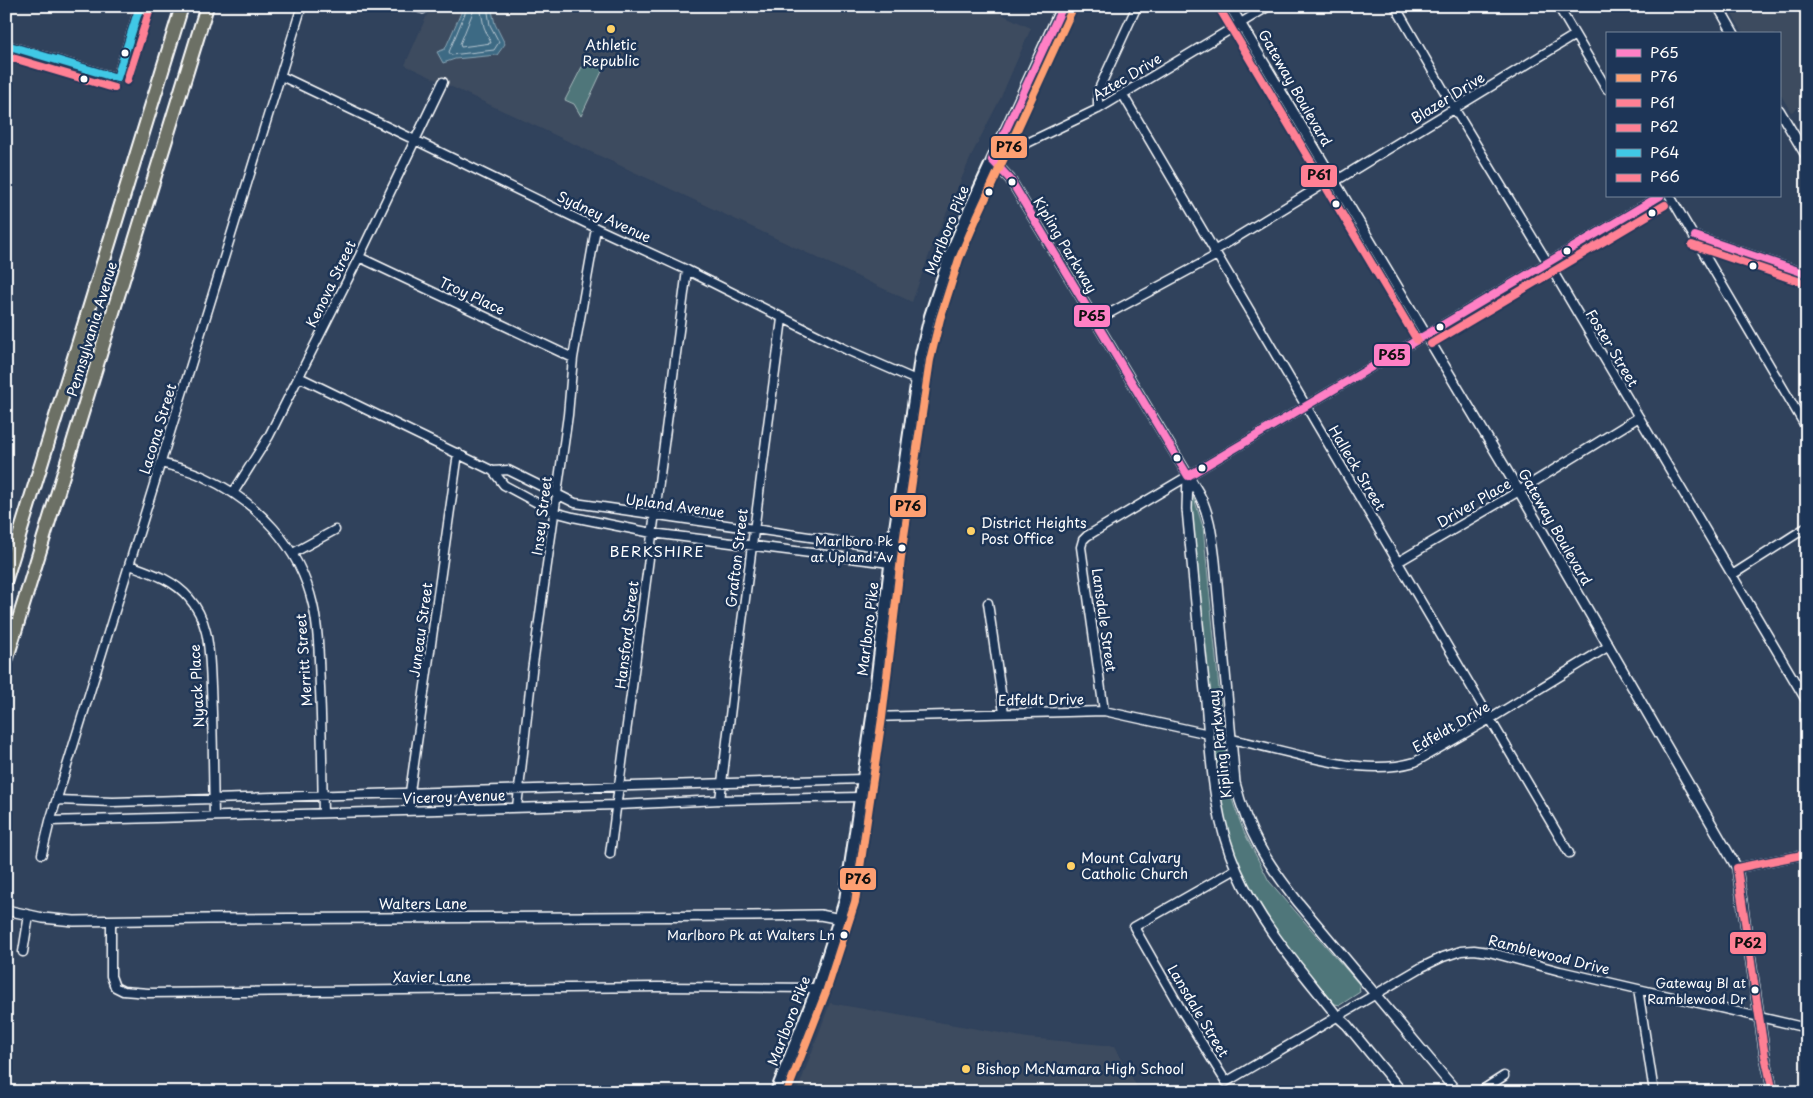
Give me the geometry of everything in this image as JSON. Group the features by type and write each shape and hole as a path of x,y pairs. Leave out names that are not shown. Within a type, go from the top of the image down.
{"highway":[{"name":"Pennsylvania Avenue","path":"6,579 182,6"},
{"name":"Pennsylvania Avenue","path":"6,661 207,6"}],"main road":[{"name":"Marlboro Pike","path":"776,1092 817,988 845,900 872,717 890,563 916,380 930,316 950,255 1063,6"}],"street":[{"path":"6,45 117,78 140,6"},
{"path":"412,6 423,9"},
{"path":"1098,109 1098,91 1137,6"},
{"name":"Gateway Boulevard","path":"1230,6 1519,491 1737,868 1758,1016 1773,1092"},
{"name":"Aztec Drive","path":"992,160 1098,109 1269,6"},
{"name":"Foster Street","path":"1395,6 1807,702"},
{"path":"1558,6 1606,87"},
{"path":"1718,6 1733,32"},
{"name":"Lacona Street","path":"42,854 50,821 300,12"},
{"name":"Blazer Drive","path":"1095,321 1216,253 1574,35"},
{"name":"Sydney Avenue","path":"281,76 687,270 846,350 916,380"},
{"name":"Kenova Street","path":"233,493 257,458 299,378 443,82"},
{"name":"Halleck Street","path":"1123,95 1569,853"},
{"path":"1780,112 1807,157"},
{"name":"Kipling Parkway","path":"992,160 1010,179 1201,498 1210,526 1215,561 1236,783 1248,824 1274,872 1457,1092"},
{"path":"1188,476 1657,198"},
{"path":"1671,198 1807,429"},
{"name":"Insey Street","path":"517,807 556,493 568,415 573,358 596,228"},
{"path":"1695,236 1807,274"},
{"name":"Troy Place","path":"359,256 573,358"},
{"name":"Hansford Street","path":"610,854 687,270"},
{"name":"Grafton Street","path":"720,800 782,319"},
{"name":"Upland Avenue","path":"299,378 493,471 504,484 554,512 652,533 890,563"},
{"name":"Driver Place","path":"1398,562 1519,491 1639,417"},
{"name":"Juneau Street","path":"410,811 410,792 458,453"},
{"name":"Merritt Street","path":"161,463 203,476 233,493 256,511 293,553 310,594 316,620 320,680 323,813"},
{"name":"Upland Avenue","path":"493,471 508,470 576,503 654,516 892,549"},
{"name":"Kipling Parkway","path":"1188,476 1187,509 1212,770 1220,817 1236,869 1249,896 1276,940 1402,1092"},
{"name":"Lansdale Street","path":"1104,711 1081,547 1083,540 1089,534 1188,476"},
{"path":"1732,575 1807,527"},
{"path":"293,553 334,530"},
{"name":"Nyack Place","path":"130,565 156,574 174,584 189,598 200,615 206,634 209,655 214,816"},
{"path":"988,603 1004,713"},
{"name":"Edfeldt Drive","path":"1231,739 1345,766 1372,768 1415,762 1490,719 1609,646"},
{"name":"Edfeldt Drive","path":"872,717 1104,711 1209,734"},
{"name":"Viceroy Avenue","path":"57,800 113,802 862,779"},
{"name":"Viceroy Avenue","path":"50,821 859,797"},
{"path":"1737,868 1807,854"},
{"name":"Lansdale Street","path":"1226,1082 1182,1011 1134,927 1236,869"},
{"name":"Walters Lane","path":"6,910 74,921 762,916 820,916 840,919"},
{"path":"23,952 29,915"},
{"name":"Xavier Lane","path":"111,921 111,976 115,987 123,991 148,993 657,987 817,988"},
{"name":"Ramblewood Drive","path":"1226,1082 1375,994 1443,957 1461,951 1489,952 1560,971 1807,1028"},
{"path":"1638,989 1654,1092"},
{"path":"1479,1092 1504,1076"}],"shaded area":[{"path":"431,6 984,6 1031,28 1001,97 973,152 933,244 912,302 405,65"},
{"path":"1727,6 1807,6 1807,103 1791,112 1780,94 1780,32 1743,32"},
{"name":"Bishop McNamara High School","path":"830,1003 1028,1038 1114,1046 1140,1092 797,1092"}],"green space":[{"path":"586,59 604,67 581,116 574,104 565,100"},
{"path":"1190,497 1194,498 1203,527 1229,789 1244,832 1269,881 1359,984 1360,992 1340,1005 1335,1004 1278,937 1241,874 1227,836 1214,759 1188,501"}],"water":[{"path":"464,6 491,6 495,24 505,44 497,55 455,59 443,63 437,52 445,49"}],"transit line":[{"name":"P64","path":"117,78 140,6"},
{"name":"P65","path":"992,160 1063,6"},
{"name":"P66","path":"127,81 150,9"},
{"name":"P76","path":"787,1092 826,992 855,902 882,718 902,550 930,360 940,319 959,259 1072,10"},
{"name":"P61","path":"1221,11 1417,340"},
{"name":"P64","path":"6,45 117,78"},
{"name":"P66","path":"6,56 114,88"},
{"name":"P65","path":"992,160 1010,179 1188,476"},
{"name":"P65","path":"1188,476 1657,198"},
{"name":"P61","path":"1431,344 1665,205"},
{"name":"P65","path":"1695,236 1807,274"},
{"name":"P61","path":"1692,245 1804,283"},
{"name":"P62","path":"1737,868 1807,854"},
{"name":"P62","path":"1737,868 1765,1056 1773,1092"}],"place":[{"name":"Athletic Republic","path":"611,29"},
{"name":"District Heights Post Office","path":"971,531"},
{"name":"Marlboro Pk at Upland Av","path":"902,548"},
{"name":"Mount Calvary Catholic Church","path":"1071,866"},
{"name":"Marlboro Pk at Walters Ln","path":"844,935"},
{"name":"Gateway Bl at Ramblewood Dr","path":"1755,990"},
{"name":"Bishop McNamara High School","path":"966,1069"}],"district":[{"name":"BERKSHIRE","path":"657,552"}]}
